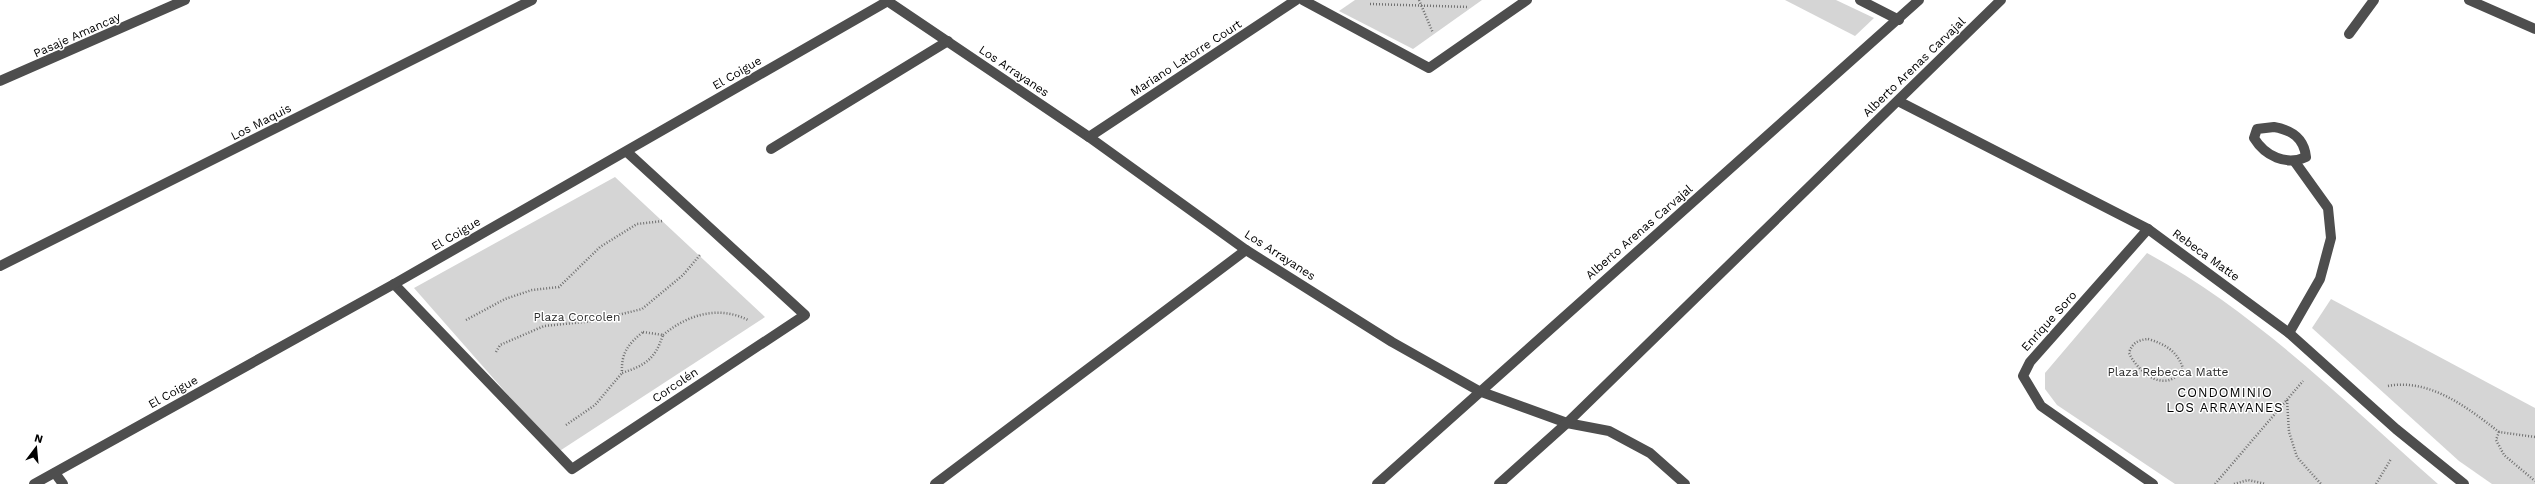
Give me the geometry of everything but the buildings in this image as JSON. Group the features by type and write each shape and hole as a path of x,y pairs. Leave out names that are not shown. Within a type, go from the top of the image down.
{"street":[{"name":"Pasaje Amancay","path":"0,81 185,0"},
{"name":"Los Maquis","path":"0,266 532,0"},
{"name":"Mariano Latorre Court","path":"1088,136 1296,0"},
{"path":"1303,0 1429,68 1527,0"},
{"path":"1860,0 1899,20"},
{"name":"Alberto Arenas Carvajal","path":"1377,484 1479,391 1899,20 1919,0"},
{"name":"Alberto Arenas Carvajal","path":"1499,484 1567,423 2001,0"},
{"path":"2349,34 2374,0"},
{"path":"2468,0 2535,29"},
{"name":"Los Arrayanes","path":"887,1 1088,136 1246,250 1392,342 1479,391 1567,423 1609,431 1650,453 1684,484"},
{"name":"El Coigue","path":"34,484 394,284 887,1"},
{"path":"771,149 948,41"},
{"name":"Rebeca Matte","path":"1898,101 2148,229 2289,333 2367,402 2464,484"},
{"path":"2289,333 2320,279 2331,238 2328,208 2295,162 2281,159 2259,148 2254,138 2257,129 2268,126 2288,130 2300,139 2306,147 2306,157 2295,162"},
{"name":"Corcolén","path":"394,284 572,469 805,315 626,152"},
{"name":"Enrique Soro","path":"2148,229 2030,362 2023,376 2041,406 2153,484"},
{"path":"934,484 1246,250"},
{"path":"55,473 62,484"}],"path":[{"path":"1419,0 1444,58"},
{"path":"1367,4 1514,8"},
{"path":"443,335 480,310 505,299 532,290 559,286 600,246 637,224 697,216"},
{"path":"480,373 500,346 544,326 594,321 642,309 683,275 704,250 706,225"},
{"path":"537,432 564,426 595,405 622,373 637,368 657,353 663,335 684,320 707,315 732,315 743,317 760,327 769,338"},
{"path":"622,373 621,359 626,345 643,332 663,335"},
{"path":"2148,339 2156,341 2178,355 2183,368 2177,378 2170,380 2152,378 2136,366 2129,353 2134,342 2148,339"},
{"path":"2215,484 2321,362"},
{"path":"2367,402 2390,385 2416,386 2441,394 2469,409 2499,432 2526,434 2535,437"},
{"path":"2287,400 2289,432 2297,457 2321,484"},
{"path":"2499,432 2496,440 2504,455 2535,481"},
{"path":"2234,484 2248,480 2266,484"}],"green space":[{"path":"1355,0 1482,0 1413,49 1339,11"},
{"path":"1785,0 1836,0 1874,18 1855,36"},
{"name":"Plaza Corcolen","path":"615,177 765,317 558,452 414,288"},
{"name":"Plaza Rebecca Matte","path":"2147,253 2225,302 2262,330 2334,390 2438,484 2175,484 2057,405 2045,389 2045,373"},
{"path":"2331,299 2535,408 2535,484 2492,484 2459,461 2312,328"}],"district":[{"name":"CONDOMINIO LOS ARRAYANES","path":"2225,400"}]}
